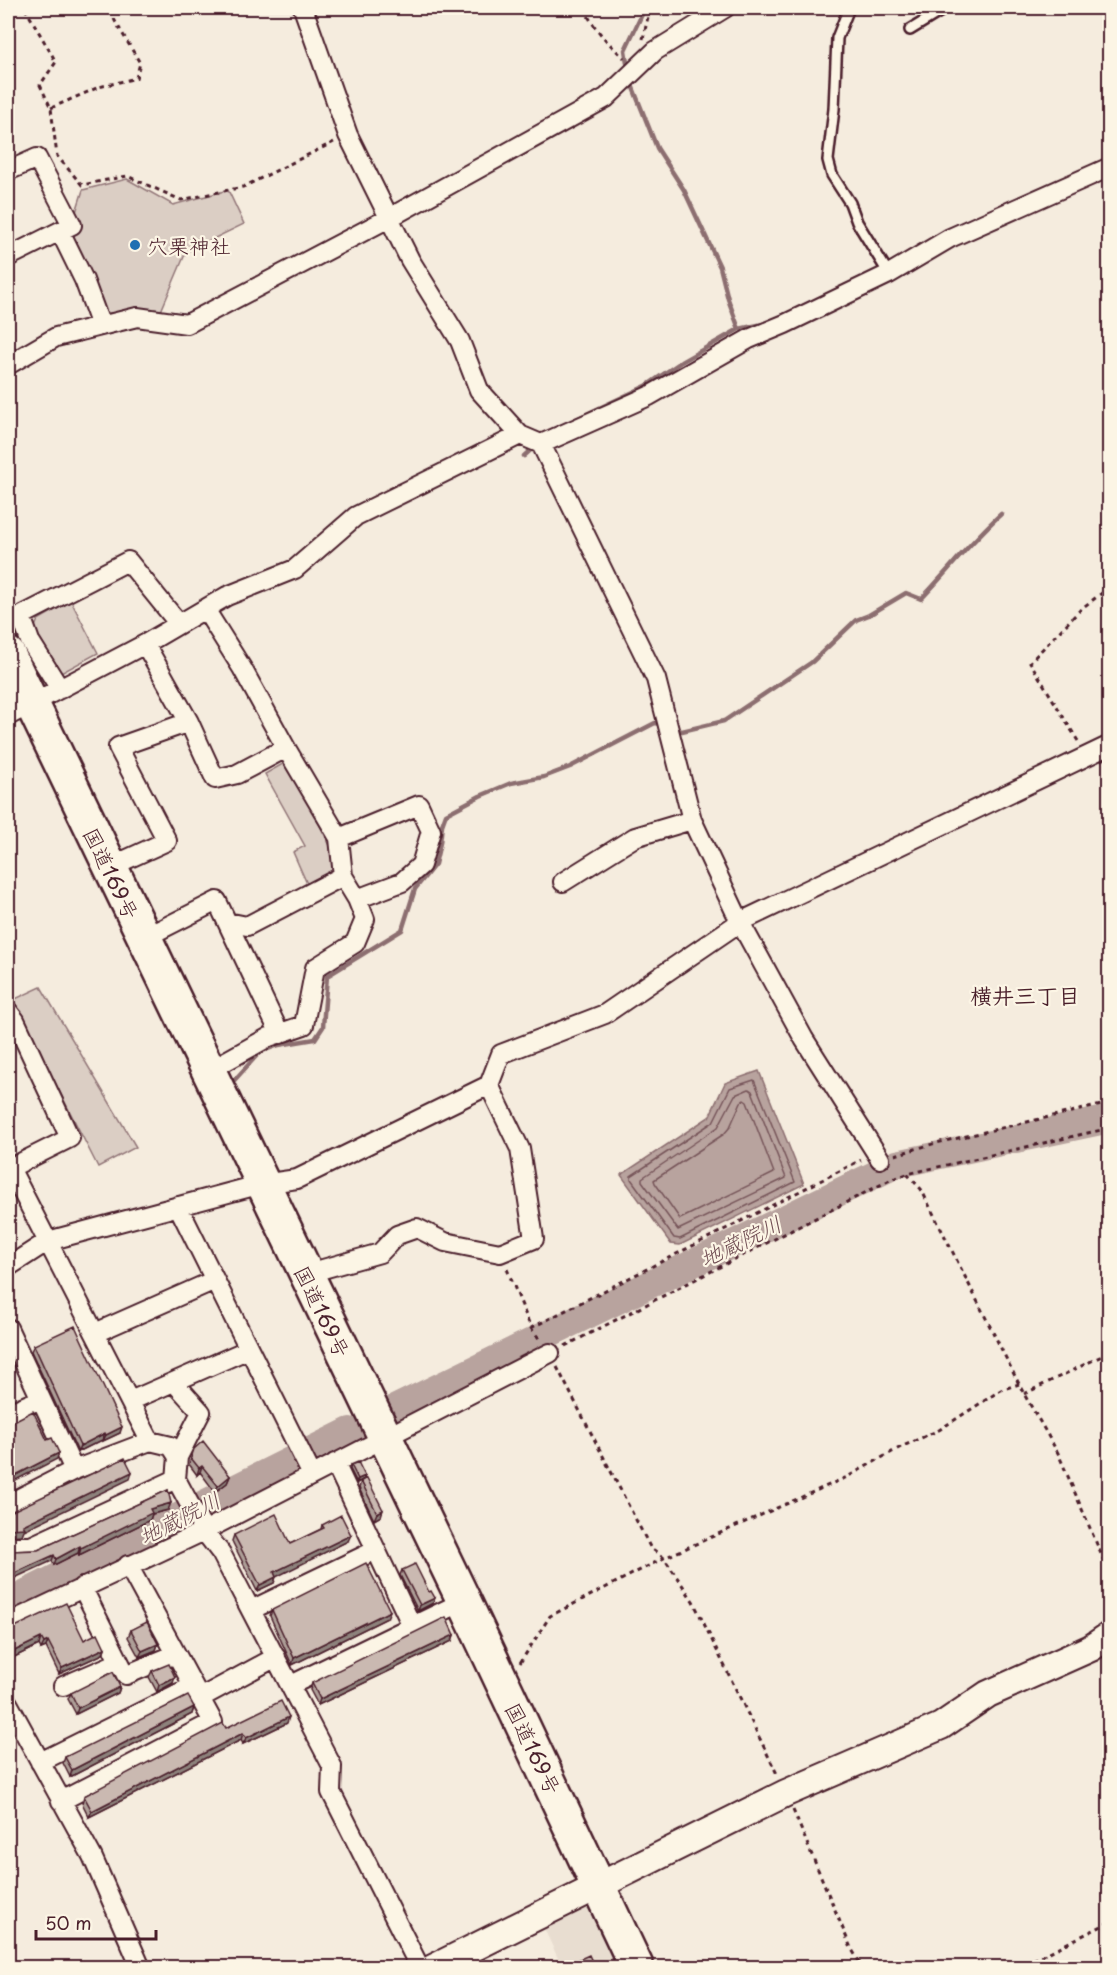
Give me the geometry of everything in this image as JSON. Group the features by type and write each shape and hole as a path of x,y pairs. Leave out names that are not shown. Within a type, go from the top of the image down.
{"highway":[{"name":"国道169号","path":"8,654 20,710 110,867 601,1887 637,1968"}],"street":[{"path":"303,8 348,135 410,260 460,341 479,390 520,435 541,444 656,679 692,820 740,922 804,1039 881,1162"},
{"path":"8,365 56,337 137,317 187,324 389,218 606,99 655,51 725,8"},
{"path":"8,171 37,158 72,225 8,257"},
{"path":"541,444 649,396 749,339 785,324 950,238 1110,167"},
{"path":"60,231 84,280 101,326"},
{"path":"20,710 145,644 227,596 295,568 356,516 520,435"},
{"path":"60,689 30,641 21,616 128,561 178,624"},
{"path":"205,609 242,668 339,838 343,876 357,899 365,919 355,943 315,968 304,1025 269,1037 208,1071"},
{"path":"145,644 189,722 215,779 237,774 286,748"},
{"path":"110,867 168,840 118,747 189,722"},
{"path":"8,1267 48,1241 262,1184 297,1179 489,1085 501,1054 605,1014 740,922 1110,745"},
{"path":"339,838 419,805 431,831 421,865 402,882 357,899"},
{"path":"563,882 635,837 692,820"},
{"path":"227,922 247,926 343,876"},
{"path":"144,938 217,901 280,1034"},
{"path":"8,1011 15,1020 70,1137 8,1166 150,1441"},
{"path":"305,1274 380,1253 397,1234 417,1228 445,1242 500,1253 534,1239 520,1149 489,1085"},
{"path":"178,1206 305,1462"},
{"path":"95,1333 215,1280"},
{"path":"8,1328 74,1470"},
{"path":"130,1401 249,1349"},
{"path":"8,1623 128,1565 197,1518 305,1462 335,1463 550,1353"},
{"path":"174,1382 201,1412 178,1457 176,1479 197,1518 221,1553 332,1766 331,1792 420,1968"},
{"path":"8,1413 41,1399"},
{"path":"8,1504 74,1470 150,1441 171,1446 178,1457"},
{"path":"335,1463 412,1626"},
{"path":"8,1546 31,1546 176,1479"},
{"path":"251,1610 376,1550"},
{"path":"61,1801 213,1722 128,1565"},
{"path":"82,1587 126,1675 176,1654"},
{"path":"291,1685 464,1601"},
{"path":"433,1968 601,1887 786,1793 941,1726 988,1694 1090,1648 1110,1635"},
{"path":"40,1762 276,1657"},
{"path":"63,1686 119,1662"},
{"path":"8,1703 92,1856 141,1968"}],"lane":[{"path":"849,8 837,38 834,109 828,160 832,175 850,203 857,222 886,270"},
{"path":"910,30 946,8"}],"path":[{"path":"25,8 56,62 40,85 51,108 57,156 82,185 127,176 181,200 243,187 348,135"},
{"path":"51,108 99,87 136,78 140,63 115,21 112,13 115,8"},
{"path":"584,8 589,20 605,40 636,70"},
{"path":"1087,756 1030,662 1082,608 1110,587"},
{"path":"531,1328 881,1162 936,1143 1110,1103"},
{"path":"550,1353 890,1180 907,1174 1110,1128"},
{"path":"881,1162 890,1180"},
{"path":"907,1174 921,1189 1024,1394 1058,1453 1110,1575"},
{"path":"500,1253 531,1328 550,1353 650,1547 664,1558 693,1601 786,1793 851,1948 863,1968"},
{"path":"1024,1394 1110,1352"},
{"path":"504,1687 550,1616 664,1558 847,1477 901,1447 939,1430 1001,1390 1019,1384"},
{"path":"1017,1968 1110,1922"}],"shaded area":[{"path":"127,179 173,205 228,190 244,224 186,252 161,311 106,313 70,231 83,190"},
{"path":"71,601 98,653 61,673 34,629 38,620"},
{"path":"288,761 335,856 334,870 308,886 293,852 305,846 265,774"},
{"path":"41,987 136,1147 98,1167 13,1000"},
{"path":"594,1901 626,1967 562,1967 542,1924"}],"water":[{"path":"759,1071 804,1184 680,1245 671,1244 621,1175 709,1117 725,1083"}],"building":[{"path":"75,1326 122,1427 80,1446 34,1345"},
{"path":"33,1411 47,1440 52,1438 59,1453 8,1479 8,1424"},
{"path":"203,1441 230,1476 218,1486 202,1466 199,1468 191,1458 194,1449"},
{"path":"125,1458 132,1472 23,1525 25,1528 8,1529 8,1513"},
{"path":"358,1462 365,1476 358,1479 351,1465"},
{"path":"367,1478 383,1510 377,1513 361,1481"},
{"path":"168,1490 171,1503 150,1509 152,1513 81,1548 80,1546 56,1559 54,1555 8,1576 8,1549 10,1551 38,1550"},
{"path":"276,1514 290,1544 324,1528 322,1525 341,1515 351,1535 274,1572 276,1577 260,1585 234,1535"},
{"path":"366,1563 390,1611 294,1658 272,1610"},
{"path":"415,1564 429,1592 431,1591 435,1598 420,1605 402,1570"},
{"path":"66,1603 84,1640 98,1633 105,1648 62,1668 48,1641 44,1643 41,1638 8,1654 8,1627 15,1627"},
{"path":"446,1617 454,1635 320,1699 312,1683"},
{"path":"147,1622 158,1644 142,1651 131,1630"},
{"path":"169,1664 175,1677 159,1685 152,1671"},
{"path":"113,1672 120,1687 78,1708 71,1693"},
{"path":"188,1696 194,1707 72,1770 65,1757"},
{"path":"281,1701 289,1717 246,1738 243,1733 92,1811 84,1796 223,1723 226,1728"},
{"path":"589,1955 595,1968 568,1968 567,1965"}],"waterway":[{"path":"628,69 625,50 645,8"},
{"path":"630,80 657,148 684,190 720,267 739,329"},
{"path":"576,419 646,386 681,362 739,329 763,324"},
{"path":"524,456 535,446"},
{"path":"674,728 682,731 724,721 812,662 856,620 906,593 921,599 1001,514"},
{"path":"229,1086 260,1052 279,1045 315,1039 323,1027 327,976 402,930 415,889 435,864 446,814 511,783 544,777 570,767 655,723 663,725"},
{"name":"地蔵院川","path":"388,1412 897,1164 1110,1119"},
{"name":"地蔵院川","path":"8,1602 350,1431"}],"place":[{"name":"穴栗神社","path":"135,245"}],"district":[{"name":"横井三丁目","path":"1025,994"}]}
